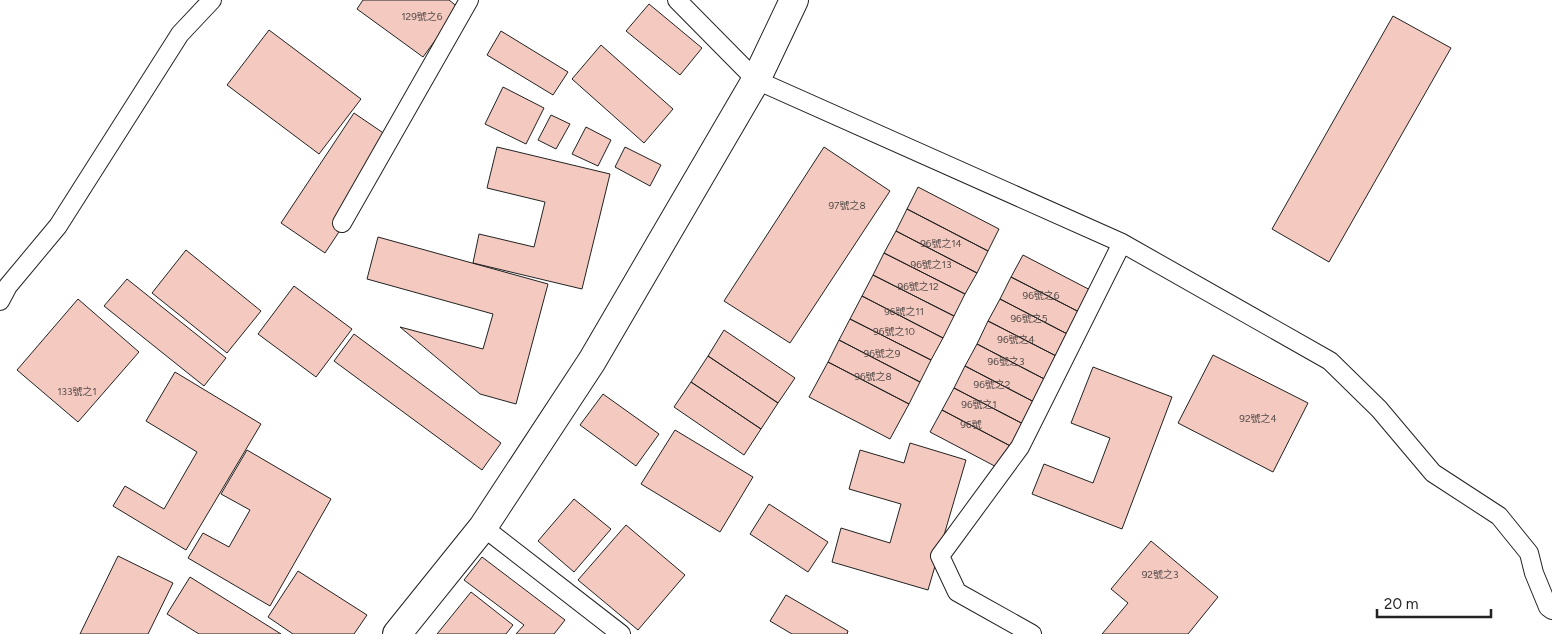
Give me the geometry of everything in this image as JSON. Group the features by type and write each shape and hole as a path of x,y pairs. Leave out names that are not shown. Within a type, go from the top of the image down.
{"street":[{"path":"397,634 483,527 592,361 756,80 794,0"}],"lane":[{"path":"0,300 8,286 58,226 180,34 212,0"},
{"path":"342,223 469,0"},
{"path":"677,0 756,80 1122,243 1330,361 1379,409 1433,472 1499,516 1529,553 1534,573 1548,607 1552,610"},
{"path":"1032,634 956,592 940,556 1020,447 1122,243"},
{"path":"483,527 621,634"}],"building":[{"path":"363,0 449,0 459,8 423,57 357,9"},
{"path":"649,4 702,48 680,75 626,31"},
{"path":"1393,16 1451,48 1329,262 1272,229"},
{"path":"269,30 361,99 319,154 227,85"},
{"path":"501,31 568,72 553,95 487,55"},
{"path":"601,45 673,109 644,143 572,79"},
{"path":"503,87 544,108 526,144 485,124"},
{"path":"354,113 398,143 325,253 281,223"},
{"path":"551,115 570,124 556,149 538,140"},
{"path":"586,127 611,140 598,166 572,154"},
{"path":"497,147 610,174 582,289 473,263 479,234 534,247 545,202 487,188"},
{"path":"625,147 661,165 650,186 615,167"},
{"path":"824,147 890,191 790,343 724,301"},
{"path":"918,187 999,229 988,251 907,209"},
{"path":"907,209 988,251 977,273 896,231"},
{"path":"896,231 977,273 965,294 884,253"},
{"path":"378,237 548,284 516,404 480,394 400,327 483,349 493,314 367,279"},
{"path":"186,250 261,311 227,353 152,293"},
{"path":"884,253 965,294 954,316 873,275"},
{"path":"1023,255 1098,294 1087,316 1011,277"},
{"path":"873,275 954,316 943,338 862,296"},
{"path":"1011,277 1087,316 1075,338 1000,299"},
{"path":"127,279 226,358 204,386 104,306"},
{"path":"294,286 352,329 316,377 258,334"},
{"path":"862,296 943,338 931,360 850,319"},
{"path":"78,299 139,352 78,422 17,370"},
{"path":"1000,299 1075,338 1064,360 988,321"},
{"path":"850,319 931,360 920,382 839,340"},
{"path":"988,321 1064,360 1052,383 977,344"},
{"path":"724,330 795,378 778,403 708,356"},
{"path":"354,334 501,443 482,470 334,361"},
{"path":"839,340 920,382 909,404 828,362"},
{"path":"977,344 1052,383 1040,405 965,366"},
{"path":"1213,355 1308,403 1273,472 1178,423"},
{"path":"708,356 778,403 761,429 691,382"},
{"path":"828,362 909,404 890,439 809,397"},
{"path":"965,366 1040,405 1029,427 954,388"},
{"path":"1093,367 1172,397 1122,529 1032,494 1044,464 1093,483 1110,438 1071,423"},
{"path":"175,372 261,424 186,550 113,506 125,486 164,509 197,452 146,421"},
{"path":"691,382 761,429 744,455 674,407"},
{"path":"954,388 1029,427 1018,450 942,410"},
{"path":"603,394 659,434 636,466 580,425"},
{"path":"942,410 1018,450 1006,472 930,432"},
{"path":"675,430 753,477 720,532 641,484"},
{"path":"910,443 966,460 928,590 832,562 841,528 890,543 901,504 849,489 860,450 904,463"},
{"path":"247,450 331,499 270,606 188,558 203,533 229,547 250,510 221,494"},
{"path":"574,499 611,529 574,572 538,541"},
{"path":"769,504 828,542 808,572 750,534"},
{"path":"626,525 685,575 638,630 578,580"},
{"path":"1151,541 1218,597 1188,634 1102,634 1128,603 1111,589"},
{"path":"118,556 173,583 148,634 80,634"},
{"path":"482,557 565,620 554,634 516,634 524,625 464,580"},
{"path":"298,571 367,615 354,634 293,634 268,617"},
{"path":"190,577 281,634 199,634 167,614"},
{"path":"471,592 513,625 506,634 437,634"},
{"path":"786,595 848,631 847,634 792,634 770,621"}]}
